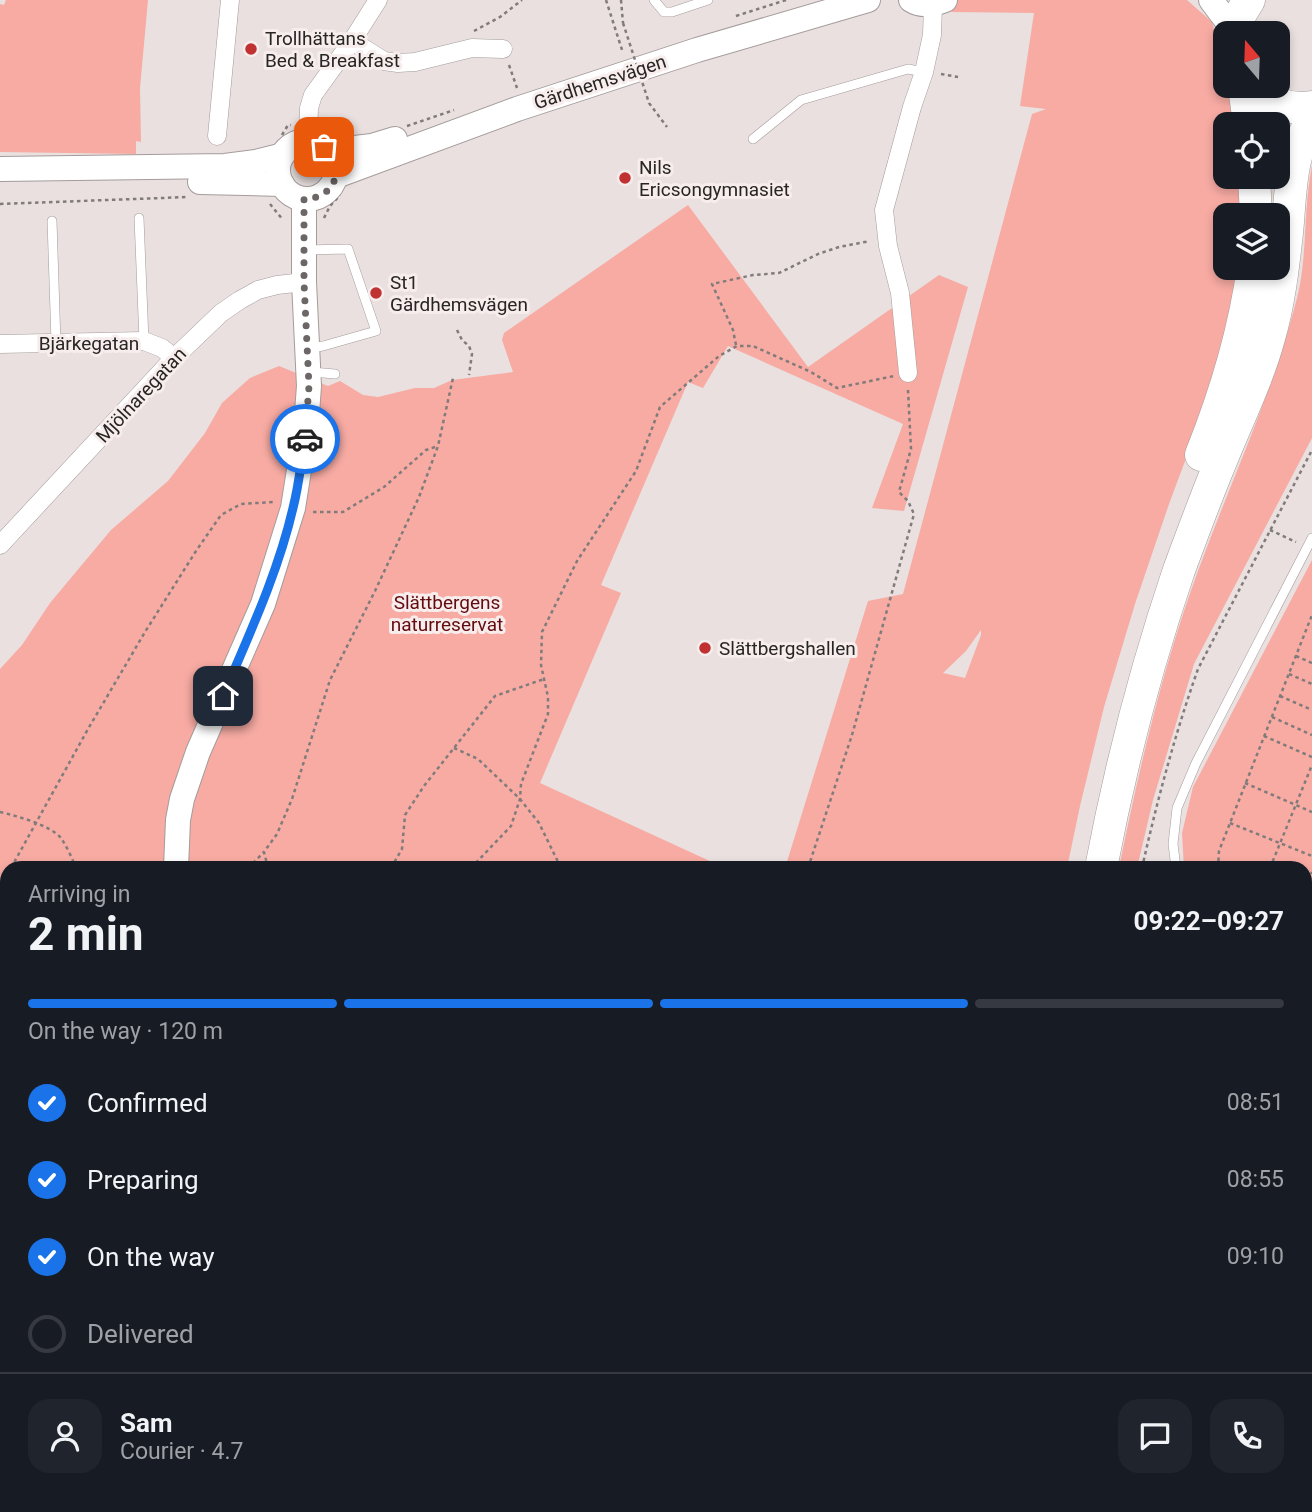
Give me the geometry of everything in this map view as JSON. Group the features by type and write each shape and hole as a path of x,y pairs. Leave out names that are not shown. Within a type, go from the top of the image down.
{"highway":[{"path":"1238,21 1249,0"},
{"path":"1266,98 1286,107 1312,107"},
{"path":"1102,861 1127,749 1157,639 1193,533 1268,342 1282,278 1294,162 1302,136 1312,121"},
{"path":"1083,861 1108,747 1138,636 1160,565 1213,425 1244,321 1251,280"}],"main road":[{"name":"Gärdhemsvägen","path":"0,169 225,166 256,162 280,148 315,139 372,146 694,40 825,0"},
{"name":"Gärdhemsvägen","path":"304,199 325,193 336,176 542,101 697,50 867,0"},
{"path":"1211,0 1227,21"},
{"path":"315,139 335,162 336,176"},
{"path":"273,192 280,148"},
{"path":"0,184 228,182 304,199 308,360 306,426 293,508 262,604 198,752 182,799 176,861"}],"street":[{"path":"217,136 230,0"},
{"path":"315,139 309,108 313,95 378,0"},
{"path":"908,373 900,293 887,239 884,210 924,72 932,35 929,2"},
{"path":"352,41 384,61 398,63 415,62 472,48 503,49"},
{"name":"Mjölnaregatan","path":"0,545 174,358 221,313 258,290 304,282"},
{"name":"Bjärkegatan","path":"0,344 144,341 162,348 174,358"}],"lane":[{"path":"654,0 664,12 672,12 708,0"},
{"path":"753,139 801,100 908,69 924,72"},
{"path":"139,218 144,341"},
{"path":"52,221 56,343"},
{"path":"304,250 348,249 376,331 323,346 308,360 335,374"},
{"path":"1175,861 1173,844 1177,808 1196,763 1310,542"}],"path":[{"path":"451,52 471,32 500,17 522,0"},
{"path":"606,0 623,54 636,49"},
{"path":"621,0 623,23 649,103 667,127"},
{"path":"736,16 786,0"},
{"path":"503,49 517,89"},
{"path":"944,75 958,77"},
{"path":"408,125 456,109"},
{"path":"280,148 288,125 315,139"},
{"path":"273,192 275,208 286,226"},
{"path":"0,204 198,197"},
{"path":"737,346 733,330 712,284 779,272 828,250 887,239"},
{"path":"457,330 472,354 470,375"},
{"path":"478,861 511,825 520,799 521,784 548,714 548,696 541,665 542,632 577,561 636,471 660,407 719,356 737,346 753,346 811,372 837,388 908,373 911,449 899,492 908,501 914,514 852,735 810,861"},
{"path":"255,861 277,834 292,799 330,680 419,497 438,446 453,378"},
{"path":"332,512 343,512 384,487 426,450 438,446"},
{"path":"1144,861 1157,802 1184,707 1198,669 1312,450"},
{"path":"15,861 145,632 220,515 241,504 270,502 293,508"},
{"path":"1270,530 1310,542"},
{"path":"1218,861 1219,851 1312,615"},
{"path":"1296,656 1312,663"},
{"path":"1289,674 1312,684"},
{"path":"395,861 402,849 405,815 424,786 495,696 544,679"},
{"path":"1280,696 1312,710"},
{"path":"1272,717 1312,735"},
{"path":"1264,736 1312,757"},
{"path":"454,748 478,759 520,799 539,823 558,861"},
{"path":"1273,861 1312,765"},
{"path":"1245,783 1312,812"},
{"path":"0,812 53,831 72,861"},
{"path":"1230,823 1312,856"},
{"path":"264,852 266,861"}],"green space":[{"path":"6,0 148,0 140,88 141,142 136,141 136,154 0,152 0,4 4,5"},
{"path":"958,0 1187,0 1212,22 1213,98 1231,98 1233,112 1213,112 1213,189 1244,189 1245,203 1213,203 1213,280 1239,280 1237,297 1200,421 1135,604 1104,707 1068,861 787,861 868,601 903,594 1032,114 1046,109 1020,106 1034,13 951,12","holes":["981,630 965,678 943,673 966,651"]},
{"path":"1312,166 1312,438 1194,664 1153,800 1139,861 1121,861 1163,681 1185,607 1264,402 1297,298 1303,265"},
{"name":"Slättbergens naturreservat","path":"688,205 808,367 939,275 968,287 904,511 872,508 903,424 728,346 703,388 688,382 601,585 621,593 540,783 710,861 0,861 0,669 22,645 50,603 111,530 168,481 205,433 222,403 250,378 279,366 328,386 340,381 363,395 378,397 415,388 434,388 452,380 513,372 502,340 504,333"},
{"path":"1312,560 1312,861 1184,861 1182,833 1193,787"}],"way so far":[{"path":"305,439 309,386 304,282 304,199 325,193 334,181 335,162 324,147"}],"place":[{"name":"Trollhättans Bed & Breakfast","path":"251,49"},
{"name":"Nils Ericsongymnasiet","path":"625,178"},
{"name":"St1 Gärdhemsvägen","path":"376,293"},
{"name":"Slättbergshallen","path":"705,648"}],"route":[{"path":"223,696 262,604 284,539 293,508 305,439"}]}
